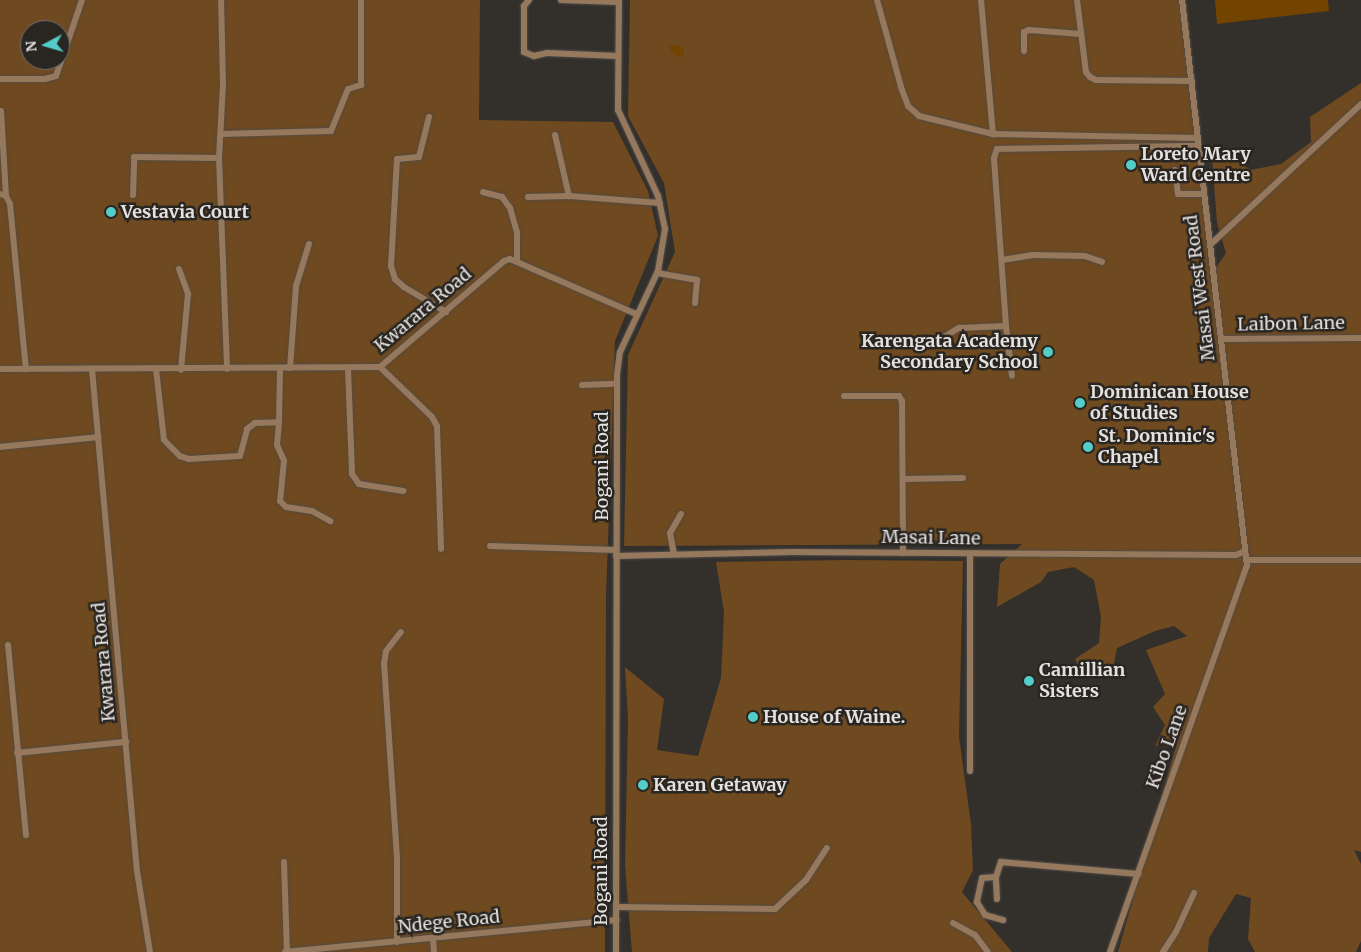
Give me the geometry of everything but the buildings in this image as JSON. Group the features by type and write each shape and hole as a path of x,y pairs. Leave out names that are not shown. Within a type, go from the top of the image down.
{"street":[{"path":"0,80 45,80 56,76 82,0"},
{"path":"222,0 221,134 219,158 227,369"},
{"path":"221,134 331,131 348,89 361,85 361,0"},
{"path":"529,0 524,6 524,52 534,56 547,53 618,56"},
{"path":"561,0 619,1"},
{"path":"876,0 902,90 913,111 925,118 993,134 1197,138"},
{"path":"981,0 993,134"},
{"path":"1076,0 1086,72 1096,80 1192,81"},
{"name":"Masai West Road","path":"1182,0 1245,551"},
{"name":"Bogani Road","path":"616,952 617,384 620,352 636,314 657,273 664,242 660,203 619,115 619,1"},
{"path":"1024,51 1024,32 1029,30 1081,34"},
{"path":"1211,244 1361,104"},
{"path":"1,111 3,195 10,204 26,369"},
{"path":"429,116 419,157 397,159 391,266 395,278 404,287 446,312"},
{"path":"555,134 569,196"},
{"path":"1012,376 1006,326 994,158 997,149 1198,146"},
{"path":"133,195 134,157 219,158"},
{"path":"1175,170 1178,194 1204,194"},
{"path":"483,192 502,197 510,208 517,233 517,260 636,314"},
{"path":"528,197 569,196 660,203"},
{"path":"290,368 296,286 309,244"},
{"path":"1002,260 1032,255 1085,256 1102,262"},
{"name":"Kwarara Road","path":"0,369 181,370 380,367 504,261 517,260"},
{"path":"179,269 188,294 181,370"},
{"path":"657,273 697,280 695,303"},
{"path":"933,344 959,328 1006,326"},
{"name":"Laibon Lane","path":"1221,339 1361,338"},
{"path":"380,367 432,417 437,426 441,549"},
{"path":"280,368 279,422 276,438 284,461 280,501 286,507 312,511 330,521"},
{"path":"348,368 352,474 359,484 403,491"},
{"name":"Kwarara Road","path":"92,369 137,871 150,952"},
{"path":"156,369 164,440 180,456 189,460 240,456 247,429 255,423 279,422"},
{"path":"582,385 617,384"},
{"path":"844,396 901,398 905,479 903,553"},
{"path":"0,447 98,436"},
{"path":"905,479 963,478"},
{"path":"674,554 670,533 681,514"},
{"name":"Masai Lane","path":"490,546 616,553 674,554 1236,555 1245,551"},
{"name":"Kibo Lane","path":"1110,952 1236,606 1246,572 1247,560 1245,551"},
{"path":"970,554 970,771"},
{"path":"1247,560 1361,560"},
{"path":"397,942 397,858 384,664 386,651 401,632"},
{"path":"8,645 26,835"},
{"path":"17,754 126,742"},
{"path":"617,908 775,909 806,880 827,848"},
{"path":"284,862 286,952"},
{"path":"996,899 996,877 1001,862 1138,874"},
{"path":"996,877 982,878 977,902 985,915 1003,920"},
{"path":"1163,952 1176,932 1194,893"},
{"name":"Ndege Road","path":"286,952 353,949 397,942 616,920"},
{"path":"953,923 975,935 988,952"},
{"path":"434,938 434,952"}],"shaded area":[{"path":"0,0 480,0 479,120 613,122 648,191 658,236 615,341 606,597 605,952 0,952"},
{"path":"630,0 1186,0 1213,272 1226,253 1217,223 1211,144 1251,170 1281,164 1311,142 1310,117 1361,83 1361,852 1354,850 1361,864 1361,941 1356,952 1255,952 1248,939 1251,898 1236,894 1209,938 1208,952 1118,952 1177,742 1155,746 1165,725 1153,707 1165,694 1146,650 1187,636 1174,626 1155,631 1117,648 1113,669 1081,671 1075,659 1099,643 1101,617 1094,580 1074,567 1048,572 1041,582 997,607 1000,564 1022,544 624,546 628,355 675,252 664,183 628,116"},
{"path":"1215,0 1328,0 1329,11 1217,24"},
{"path":"674,45 684,48 684,55 678,57 671,51 669,47"},
{"path":"963,561 959,737 971,824 973,870 962,892 1012,952 632,952 625,866 628,719 625,667 664,699 657,750 698,756 721,678 724,612 716,562"}],"place":[{"name":"Loreto Mary Ward Centre","path":"1131,165"},
{"name":"Vestavia Court","path":"111,212"},
{"name":"Karengata Academy Secondary School","path":"1048,352"},
{"name":"Dominican House of Studies","path":"1080,403"},
{"name":"St. Dominic's Chapel","path":"1088,447"},
{"name":"Camillian Sisters","path":"1029,681"},
{"name":"House of Waine.","path":"753,717"},
{"name":"Karen Getaway","path":"643,785"}]}
